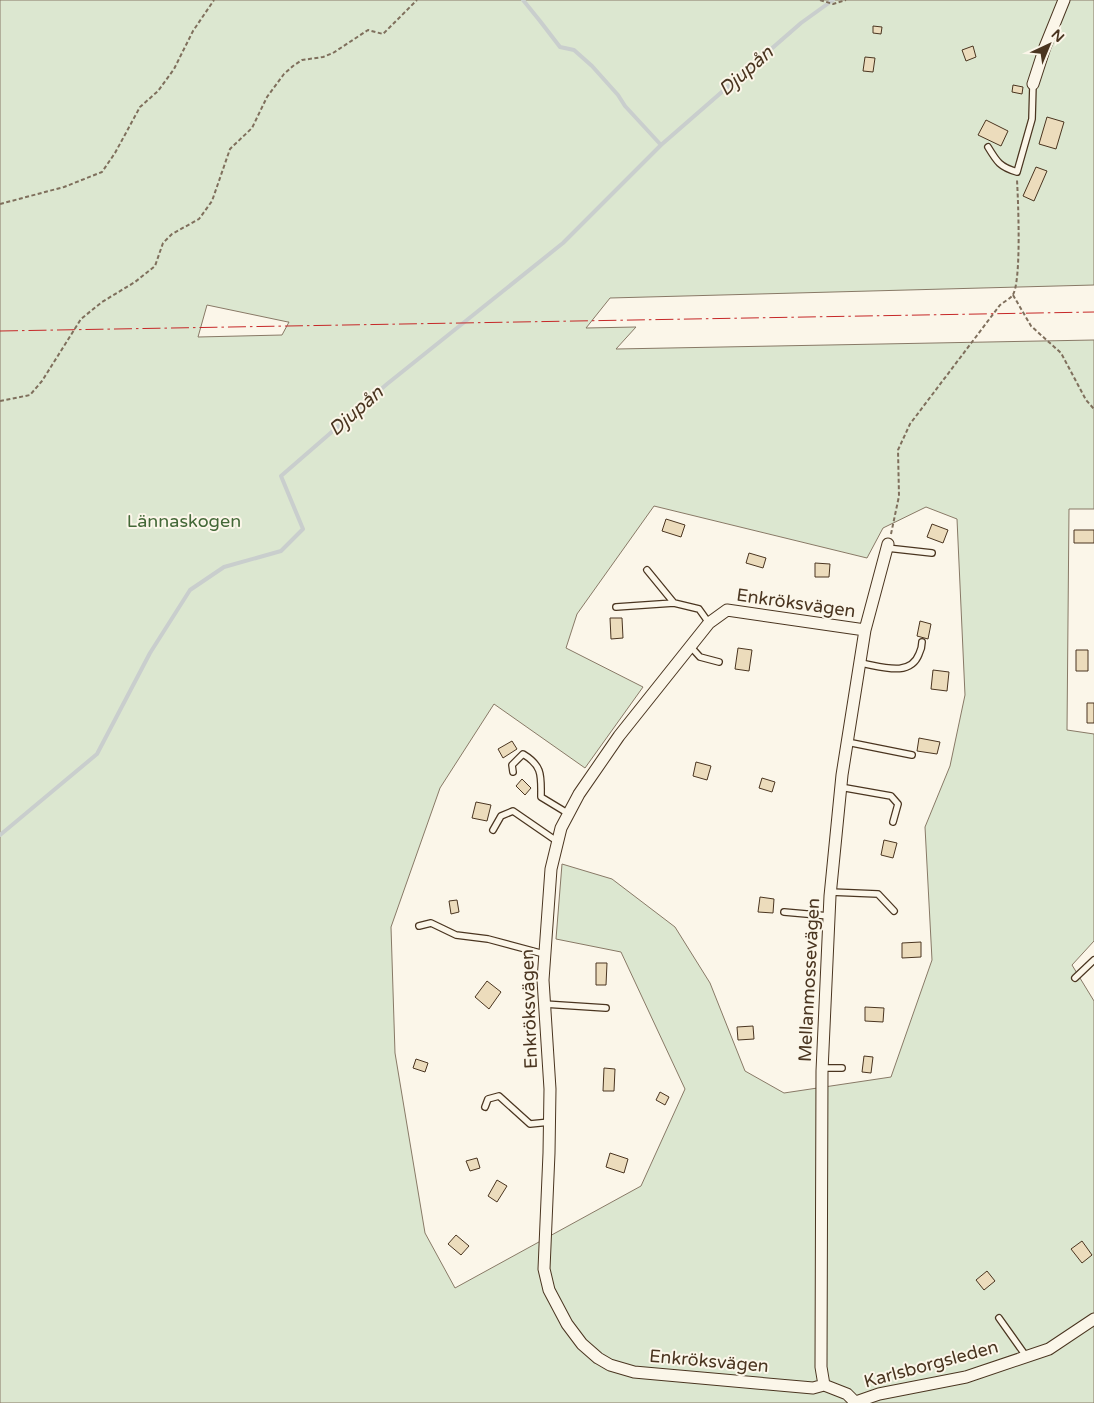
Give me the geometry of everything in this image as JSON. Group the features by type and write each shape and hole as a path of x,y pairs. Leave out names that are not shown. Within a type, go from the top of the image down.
{"street":[{"path":"1033,84 1045,47 1064,0"},
{"name":"Mellanmossevägen","path":"824,1385 821,1366 822,1068 830,892 840,787 865,630 888,546"},
{"name":"Enkröksvägen","path":"824,1385 813,1388 634,1372 610,1365 598,1358 582,1344 567,1324 549,1290 544,1269 550,1089 544,1004 544,954 551,869 561,828 579,794 619,736 708,623 727,610 865,630"},
{"name":"Karlsborgsleden","path":"856,1402 879,1394 966,1377 1048,1349 1094,1319"},
{"path":"824,1385 847,1394 856,1402"}],"lane":[{"path":"988,147 997,162 1005,169 1017,172 1032,118 1033,84"},
{"path":"888,546 932,553"},
{"path":"647,570 674,602"},
{"path":"616,607 674,602 699,609 708,623"},
{"path":"860,663 903,669 912,666 917,660 922,642"},
{"path":"690,646 700,657 720,662"},
{"path":"847,742 912,755"},
{"path":"513,772 512,765 518,758 523,754 530,758 541,771 541,796 568,814"},
{"path":"840,787 891,796 898,804 893,822"},
{"path":"493,830 501,816 512,811 558,842"},
{"path":"830,892 878,894 894,911"},
{"path":"784,912 829,916"},
{"path":"419,926 432,922 456,935 488,939 544,954"},
{"path":"1075,978 1094,960"},
{"path":"544,1004 606,1008"},
{"path":"822,1068 842,1068"},
{"path":"485,1107 488,1099 499,1096 530,1124 550,1122"},
{"path":"999,1318 1026,1356"}],"path":[{"path":"0,204 64,187 102,172 140,107 158,91 174,69 193,32 214,0"},
{"path":"0,402 30,395 42,381 81,320 102,302 135,282 154,266 163,243 172,234 200,219 212,201 230,148 252,128 267,97 288,70 302,60 323,57 334,53 368,30 383,34 417,0"},
{"path":"820,0 829,3 846,0"},
{"path":"888,546 899,496 898,450 910,424 1000,305 1013,295 1017,282 1019,207 1017,172"},
{"path":"1013,295 1031,326 1060,353 1086,400 1094,409"}],"green space":[{"name":"Lännaskogen","path":"0,0 1094,0 1094,285 610,298 586,328 636,327 616,349 1094,340 1094,509 1069,509 1067,730 1094,734 1094,941 1072,965 1094,1001 1094,1403 0,1403","holes":["207,305 288,322 289,322 282,335 198,337","654,506 867,558 883,528 926,507 957,519 965,695 950,766 925,827 932,960 891,1077 784,1093 745,1071 710,983 675,927 612,879 562,864 556,939 621,952 685,1089 641,1186 455,1288 425,1233 395,1053 391,927 440,788 494,704 585,768 643,687 566,648 577,614"]}],"building":[{"path":"873,26 882,27 881,34 873,33"},
{"path":"973,46 976,57 966,61 962,50"},
{"path":"865,57 875,58 873,72 863,71"},
{"path":"1013,85 1023,87 1022,94 1012,92"},
{"path":"1047,117 1064,122 1056,149 1039,144"},
{"path":"986,120 1008,131 1001,146 978,135"},
{"path":"1036,167 1047,171 1034,201 1023,196"},
{"path":"666,519 685,525 681,537 662,531"},
{"path":"932,524 948,530 943,543 927,537"},
{"path":"1074,530 1094,530 1094,543 1074,543"},
{"path":"749,553 766,558 763,568 746,563"},
{"path":"815,563 830,564 829,577 815,577"},
{"path":"610,618 622,618 623,638 611,639"},
{"path":"920,621 931,624 928,639 917,636"},
{"path":"738,648 752,650 749,671 735,669"},
{"path":"1076,650 1088,650 1088,671 1076,671"},
{"path":"933,670 949,672 947,691 931,689"},
{"path":"1087,703 1094,703 1094,723 1087,723"},
{"path":"919,738 940,742 937,754 917,751"},
{"path":"512,741 517,749 503,758 498,749"},
{"path":"696,762 711,766 707,780 693,776"},
{"path":"762,778 775,782 772,792 759,788"},
{"path":"522,779 531,788 525,795 516,786"},
{"path":"476,802 491,805 487,821 472,818"},
{"path":"884,840 897,843 893,858 881,855"},
{"path":"760,897 774,899 773,913 758,912"},
{"path":"457,900 459,912 451,914 449,901"},
{"path":"921,942 921,957 902,958 902,943"},
{"path":"596,963 607,963 606,985 596,985"},
{"path":"487,981 501,992 489,1009 475,997"},
{"path":"865,1007 884,1008 883,1022 865,1021"},
{"path":"753,1026 754,1039 738,1040 737,1027"},
{"path":"864,1056 873,1057 871,1073 862,1072"},
{"path":"416,1059 428,1063 425,1072 413,1068"},
{"path":"604,1068 615,1069 614,1091 603,1091"},
{"path":"660,1092 669,1097 665,1105 656,1100"},
{"path":"610,1153 628,1159 624,1173 606,1167"},
{"path":"477,1158 480,1168 470,1171 466,1161"},
{"path":"497,1180 507,1186 497,1202 488,1196"},
{"path":"456,1235 469,1246 461,1255 448,1244"},
{"path":"1082,1241 1092,1255 1082,1263 1071,1249"},
{"path":"987,1271 995,1281 984,1290 976,1280"}],"waterway":[{"name":"Djupån","path":"523,0 560,47 574,50 592,66 661,145"},
{"name":"Djupån","path":"0,835 97,754 150,653 190,590 224,567 281,551 303,529 281,476 387,384 563,243 661,145 801,23 833,0"}],"power":[{"path":"0,331 1094,312"}]}
